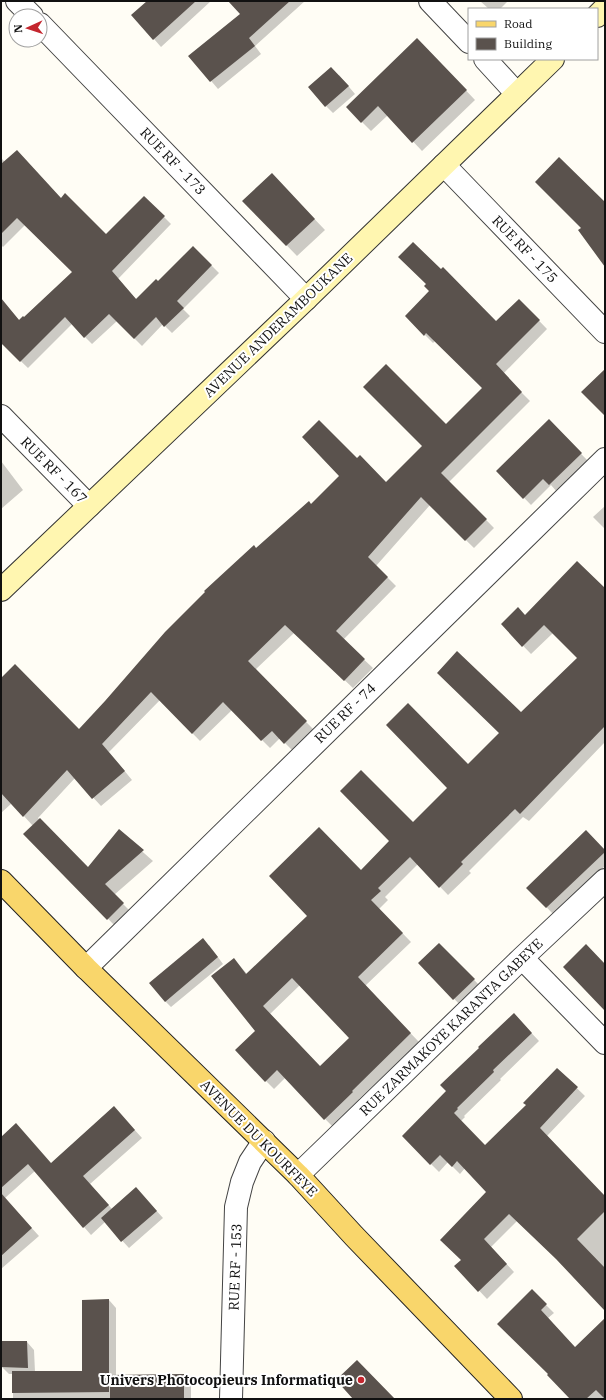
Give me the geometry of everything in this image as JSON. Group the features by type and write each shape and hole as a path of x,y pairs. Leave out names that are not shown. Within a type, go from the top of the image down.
{"main road":[{"name":"AVENUE DU KOURFEYE","path":"1,881 86,968 298,1175 354,1236 511,1399"}],"street":[{"path":"430,1 468,41"},
{"name":"RUE RF - 173","path":"48,32 306,299"},
{"path":"486,60 517,94"},
{"name":"AVENUE ANDERAMBOUKANE","path":"1,590 306,299 552,60"},
{"name":"RUE RF - 175","path":"444,166 605,332"},
{"name":"RUE RF - 167","path":"1,416 89,506"},
{"name":"RUE RF - 74","path":"86,968 605,459"},
{"name":"RUE ZARMAKOYE KARANTA GABEYE","path":"298,1175 522,958 605,880"},
{"path":"522,958 605,1043"},
{"name":"RUE RF - 153","path":"231,1399 236,1207 242,1182 250,1162 264,1141"}],"building":[{"path":"147,1 196,1 153,40 131,15"},
{"path":"228,1 290,1 249,38 255,46 210,82 188,56 240,14"},
{"path":"417,38 467,90 412,143 378,106 361,123 346,107"},
{"path":"331,67 349,86 325,107 308,87"},
{"path":"17,150 61,198 65,193 106,234 144,196 165,216 112,271 136,299 156,279 158,281 193,246 212,265 177,301 184,308 164,327 156,317 134,339 109,314 84,338 65,317 20,362 1,343 1,298 19,320 72,272 17,218 1,234 1,164"},
{"path":"559,157 605,202 605,267 578,230 581,228 535,182"},
{"path":"272,173 315,219 286,246 242,201"},
{"path":"413,242 441,269 443,267 496,321 519,299 540,320 496,364 522,392 441,473 487,519 465,541 421,497 368,557 388,577 336,631 365,659 344,681 285,625 248,661 307,721 284,744 272,731 261,741 223,702 192,734 151,692 102,744 125,771 92,799 67,770 23,817 1,793 1,678 15,664 79,729 165,632 205,592 204,591 254,545 256,548 309,501 311,504 339,476 302,437 319,420 357,458 360,455 386,482 422,446 363,387 386,364 446,424 482,388 426,333 424,336 405,316 429,291 424,286 426,284 398,257"},
{"path":"605,369 605,416 581,392"},
{"path":"549,419 582,453 549,485 543,479 523,499 496,471"},
{"path":"577,561 605,588 605,726 520,814 515,809 461,862 463,864 439,888 410,857 378,888 381,891 371,900 403,933 358,977 411,1033 324,1120 277,1070 265,1082 235,1050 255,1031 211,976 234,958 246,974 307,916 269,876 319,827 361,870 389,841 340,791 361,770 413,822 447,788 386,725 408,703 468,764 499,733 437,673 457,651 521,712 577,658 544,625 522,647 501,624 518,607 525,615","holes":["292,978 349,1038 320,1066 263,1006"]},
{"path":"40,818 88,867 119,829 144,850 105,884 124,903 107,920 23,834"},
{"path":"586,830 605,850 605,852 546,908 526,888"},
{"path":"203,938 218,957 165,1002 149,983"},
{"path":"439,943 475,979 453,1000 418,963"},
{"path":"586,944 605,964 605,1011 563,967"},
{"path":"514,1013 532,1033 493,1070 494,1072 457,1108 458,1109 454,1113 485,1145 526,1105 523,1103 557,1068 578,1087 540,1128 605,1196 605,1211 577,1239 605,1268 605,1311 556,1259 509,1214 484,1239 507,1264 478,1292 454,1266 461,1260 440,1240 486,1192 457,1161 452,1167 440,1155 430,1165 402,1136 446,1091 440,1085"},
{"path":"114,1106 135,1130 83,1176 109,1205 83,1228 28,1164 1,1188 1,1137 16,1123 51,1163"},
{"path":"136,1187 157,1211 121,1242 101,1218"},
{"path":"1,1193 32,1228 1,1256"},
{"path":"532,1289 547,1304 541,1310 575,1347 605,1318 605,1399 596,1390 586,1399 570,1399 547,1375 548,1374 497,1324"},
{"path":"109,1299 109,1392 12,1393 12,1371 82,1371 82,1300"},
{"path":"1,1341 27,1341 28,1368 1,1367"},
{"path":"357,1360 395,1399 353,1399 336,1380"},
{"path":"184,1374 184,1399 110,1399 110,1375"}],"place":[{"name":"Univers Photocopieurs Informatique","path":"361,1380"}]}
